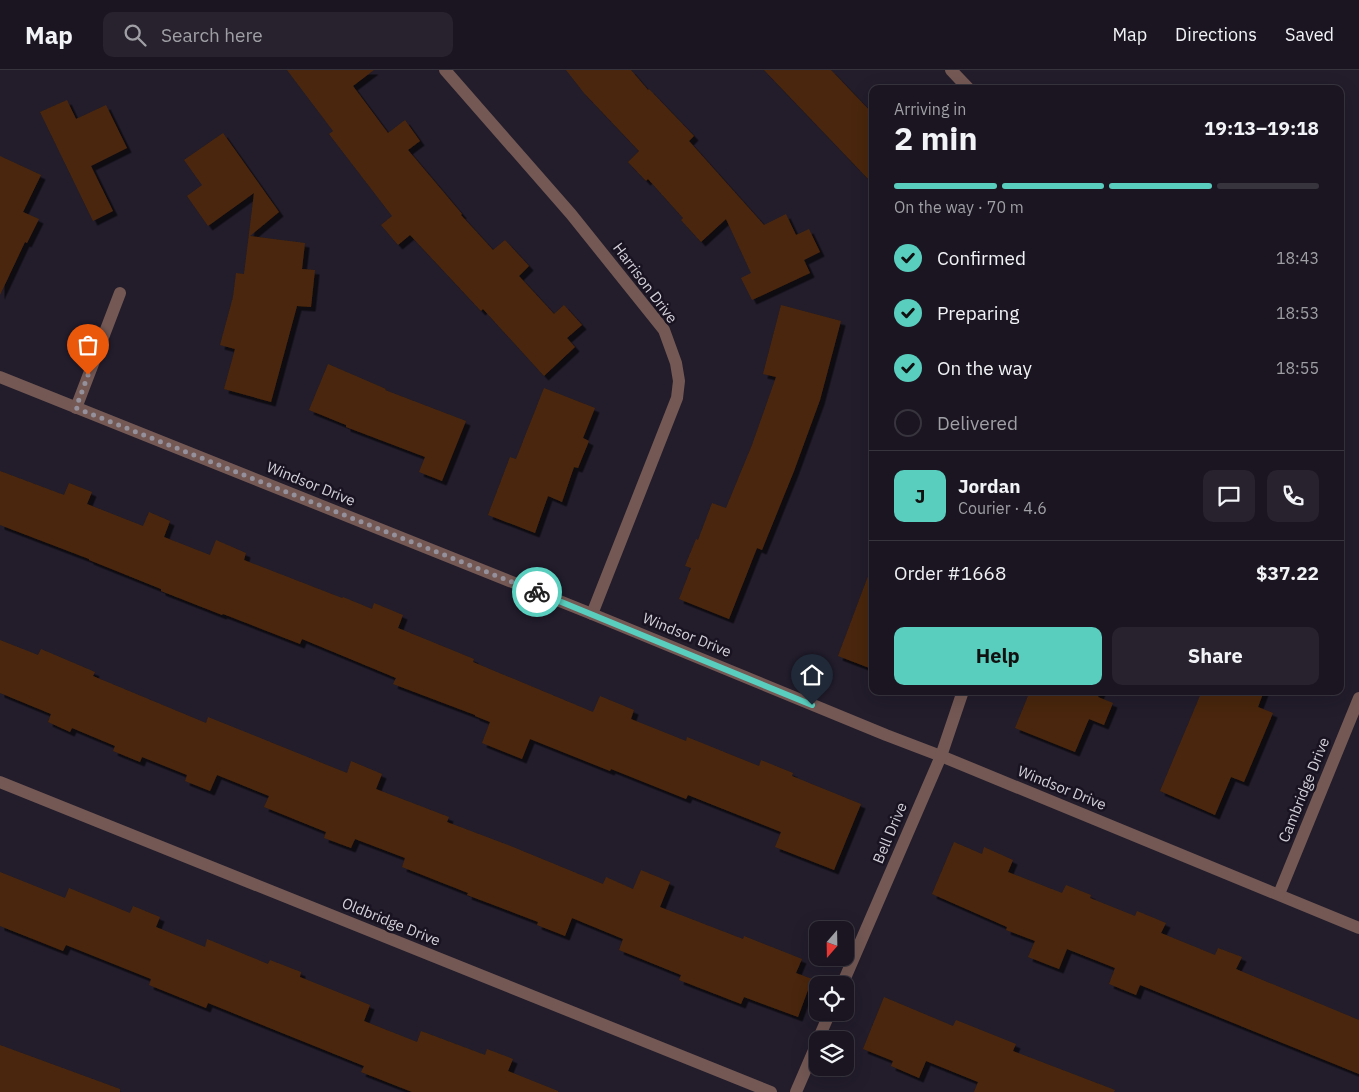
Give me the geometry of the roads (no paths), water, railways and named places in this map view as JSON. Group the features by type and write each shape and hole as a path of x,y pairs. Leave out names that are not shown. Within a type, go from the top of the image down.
{"street":[{"name":"Harrison Drive","path":"445,70 571,214 664,330 676,363 678,380 677,398 592,614"},
{"path":"951,70 966,85"},
{"path":"76,408 120,293"},
{"name":"Windsor Drive","path":"0,377 592,614 1359,928"},
{"name":"Bell Drive","path":"846,976 941,756 962,695"},
{"name":"Cambridge Drive","path":"1279,894 1359,698"},
{"name":"Oldbridge Drive","path":"0,782 771,1092"},
{"path":"796,1092 809,1062"}]}
